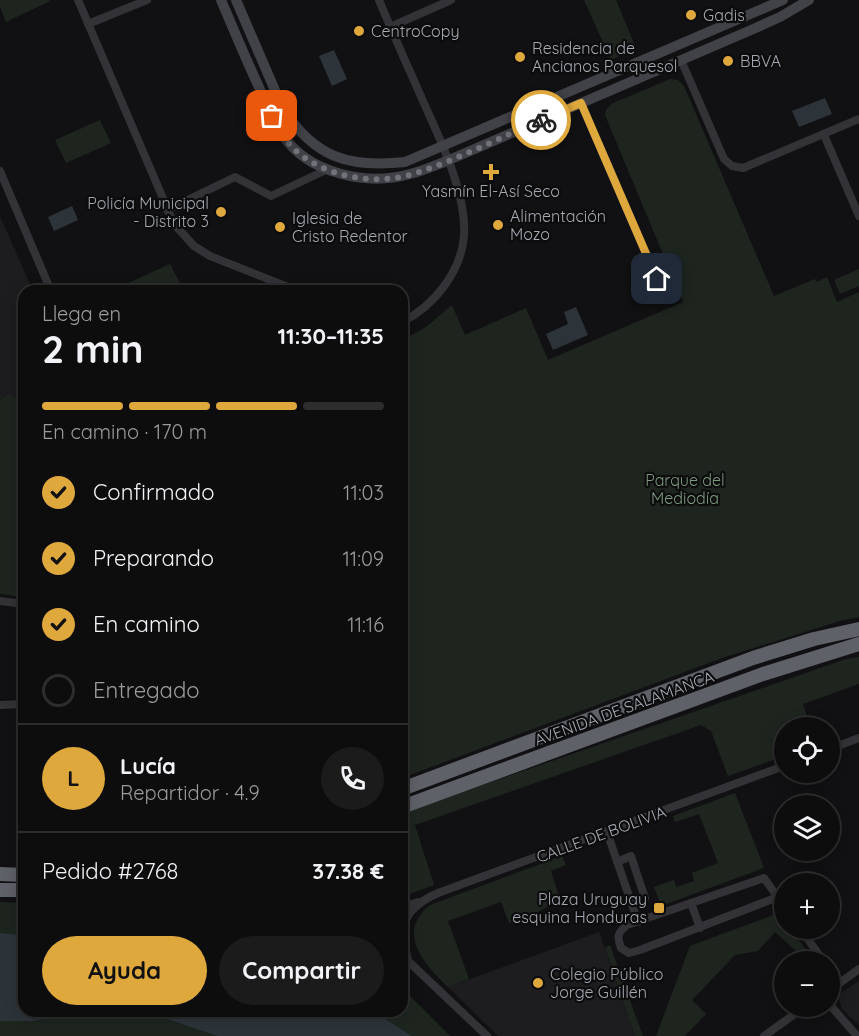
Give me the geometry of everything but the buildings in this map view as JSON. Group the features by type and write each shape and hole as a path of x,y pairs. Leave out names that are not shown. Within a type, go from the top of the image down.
{"highway":[{"name":"AVENIDA DE SALAMANCA","path":"408,787 733,665 814,639 859,629"},
{"name":"AVENIDA DE SALAMANCA","path":"408,805 763,674 859,644"},
{"path":"0,874 18,874"},
{"path":"0,890 18,890"}],"street":[{"path":"78,0 174,224 202,251 284,285"},
{"path":"88,24 147,0"},
{"path":"221,0 282,135 296,150 313,162 352,177 369,179 412,174 449,160 780,17 809,0"},
{"path":"236,0 283,109 292,123 311,142 341,158 372,165 405,162 443,147 783,0"},
{"path":"379,0 449,160 462,213 464,236 450,277 432,301 408,319"},
{"path":"390,27 451,0"},
{"path":"681,60 724,159 732,166 743,168 859,119"},
{"path":"581,103 666,300"},
{"path":"824,135 859,216"},
{"path":"167,210 235,177 271,196 328,169"},
{"path":"0,171 48,285"},
{"path":"0,601 18,603"},
{"path":"0,705 18,704"},
{"path":"840,745 859,738"},
{"name":"CALLE DE BOLIVIA","path":"408,905 774,770"},
{"path":"607,832 638,921"},
{"path":"618,862 631,856 645,897 632,902"},
{"path":"774,892 764,878 627,925 618,936 621,948 629,953 774,899"},
{"path":"408,917 418,902"},
{"path":"692,903 700,927"},
{"path":"408,964 487,1036"},
{"path":"840,982 859,969"},
{"path":"840,1016 857,1036"},
{"path":"764,1036 791,1017"}],"shaded area":[{"path":"334,50 347,79 332,86 319,56"},
{"path":"825,98 832,114 799,127 792,111"},
{"path":"72,206 78,220 54,231 48,217"},
{"path":"0,216 30,285 18,285 18,400 9,393 0,400"},
{"path":"576,307 588,335 553,350 546,334 568,324 564,312"},
{"name":"Colegio Público Jorge Guillén","path":"599,932 635,1036 498,1036 448,987"},
{"path":"0,933 18,934 18,1017 59,1017 33,1021 0,1021"},
{"path":"859,981 859,1025 842,1009 840,997 842,992"},
{"path":"161,1017 382,1017 412,1036 217,1036"}],"green space":[{"path":"0,0 50,1 6,22 0,7"},
{"path":"584,0 616,0 636,48 611,60"},
{"name":"Parque del Mediodía","path":"670,79 678,80 684,86 774,296 815,279 817,282 827,277 837,302 859,292 859,617 725,657 408,776 408,337 426,327 452,305 465,335 526,308 548,360 683,302 605,115 611,104"},
{"path":"100,120 111,143 66,163 55,140"},
{"path":"170,264 181,285 126,285"},
{"path":"859,269 859,286 840,294 834,280"},
{"path":"9,393 18,400 18,596 0,594 0,400"},
{"path":"859,657 859,684 803,704 808,717 774,717 774,760 728,776 711,731 701,725 415,825 434,885 408,895 408,811 846,659"},
{"path":"735,793 764,868 661,906 654,887 674,880 676,887 694,881 692,873 718,863 699,814 675,822 673,816"},
{"path":"562,856 566,865 551,871 560,900 528,917 509,923 501,902 448,921 469,979 448,987 423,959 417,948 414,937 420,916 430,905"},
{"path":"0,902 18,903 18,934 0,933"},
{"path":"774,915 774,933 758,951 735,955 692,1000 706,1014 685,1036 656,1036 690,946"},
{"path":"783,939 798,939 807,951 796,951"},
{"path":"610,945 643,1036 635,1036 605,948"},
{"path":"408,994 450,1036 412,1036 382,1017 408,1017"},
{"path":"59,1017 161,1017 217,1036 0,1036 0,1021 33,1021"}],"way so far":[{"path":"272,116 282,135 296,150 313,162 352,177 369,179 412,174 541,120"}],"place":[{"name":"Gadis","path":"691,15"},
{"name":"CentroCopy","path":"359,31"},
{"name":"Residencia de Ancianos Parquesol","path":"520,57"},
{"name":"BBVA","path":"728,61"},
{"name":"Yasmín El-Así Seco","path":"491,172"},
{"name":"Policía Municipal - Distrito 3","path":"221,212"},
{"name":"Alimentación Mozo","path":"498,225"},
{"name":"Iglesia de Cristo Redentor","path":"280,227"},
{"name":"Plaza Uruguay esquina Honduras","path":"659,908"},
{"name":"Colegio Público Jorge Guillén","path":"538,983"}],"route":[{"path":"541,120 581,103 657,279"}]}
